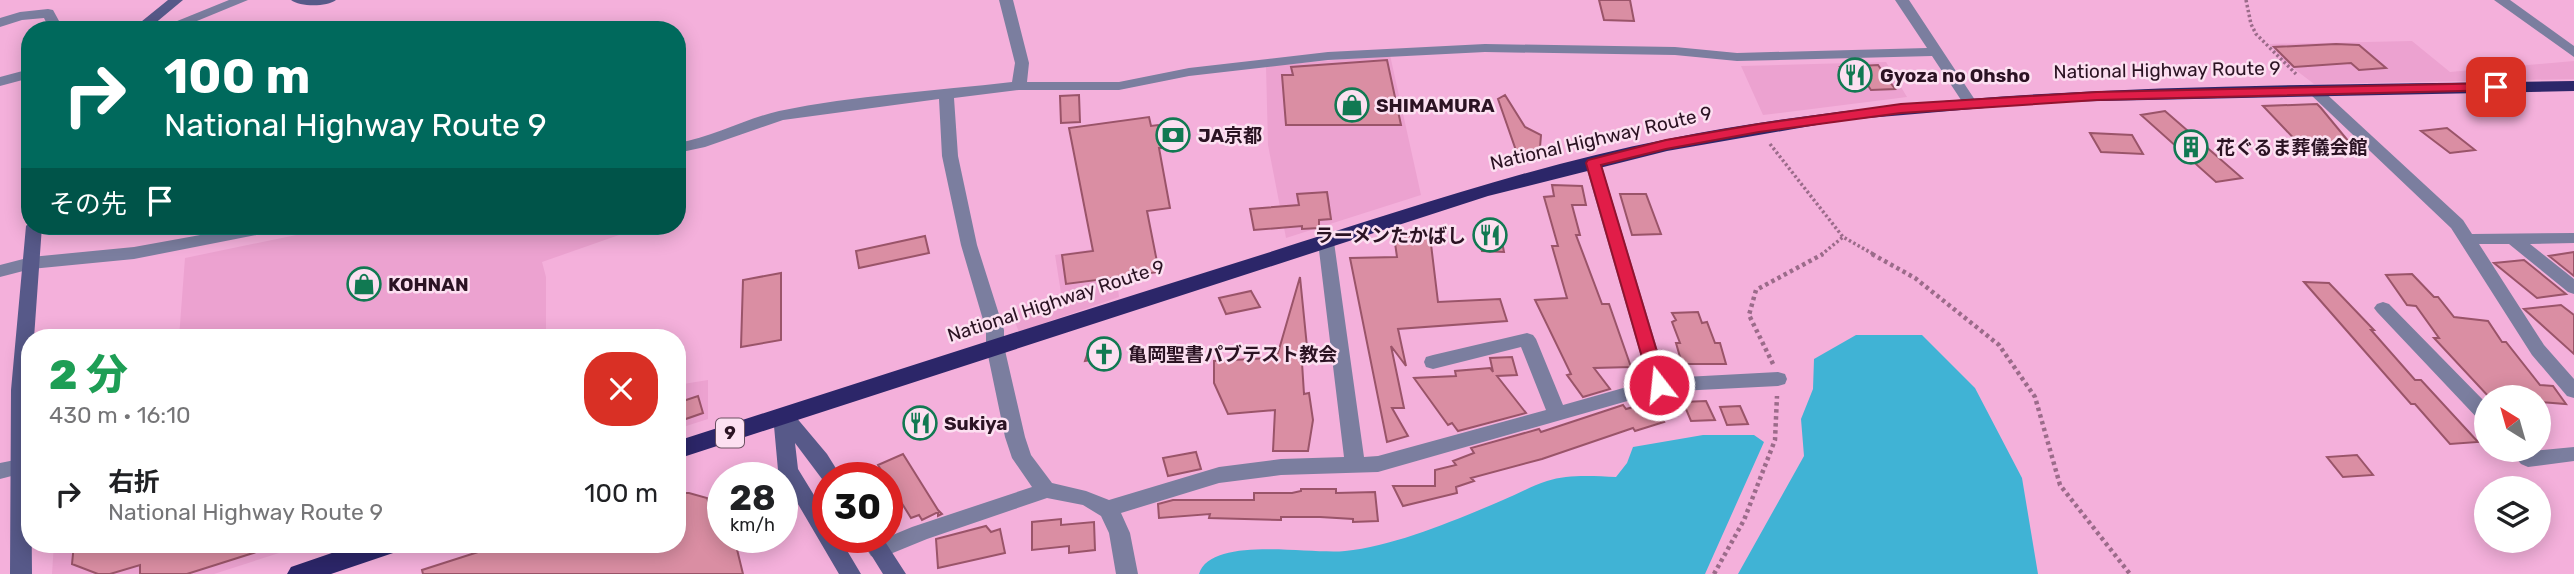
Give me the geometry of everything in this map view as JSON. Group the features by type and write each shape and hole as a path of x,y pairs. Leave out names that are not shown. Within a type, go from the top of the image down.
{"highway":[{"name":"National Highway Route 9","path":"686,447 1481,192 1666,145 1844,115 1970,103 2067,97 2574,86"},
{"path":"300,574 363,553"}],"street":[{"path":"149,21 176,0"},
{"path":"186,21 241,0"},
{"path":"298,0 329,0"},
{"path":"1006,0 1022,63 1019,86"},
{"path":"1902,0 1970,103"},
{"path":"2501,0 2574,53"},
{"path":"0,23 20,16 48,13 52,21"},
{"path":"686,146 779,117 815,109 1019,86 1119,86 1189,72 1328,56 1485,48 1661,51 1737,57 1936,52"},
{"path":"0,82 21,76"},
{"path":"2315,91 2442,208 2466,239 2538,350 2574,391"},
{"path":"946,94 950,156 969,244 995,331 995,346 1018,448 1022,458 1046,489"},
{"path":"1593,163 1659,385"},
{"path":"25,329 33,235"},
{"path":"0,271 31,263 134,253 229,235"},
{"path":"2466,239 2574,238"},
{"path":"2515,240 2574,288"},
{"path":"1326,242 1355,464"},
{"path":"2384,308 2474,402"},
{"path":"1433,362 1527,339 1557,413"},
{"path":"21,378 21,574"},
{"path":"1109,508 1219,475 1281,467 1378,464 1659,385 1778,379"},
{"path":"783,415 822,462"},
{"path":"783,415 788,470 812,510"},
{"path":"2552,456 2574,454"},
{"path":"0,471 20,467"},
{"path":"903,536 1006,506 1046,489 1090,498 1109,508 1120,532 1127,574"},
{"path":"838,553 850,574"},
{"path":"880,553 895,574"}],"path":[{"path":"2246,0 2250,7 2251,27 2277,58 2315,91"},
{"path":"1759,128 1783,163 1843,237 1915,278 1999,345 2035,397 2060,485 2130,574"}],"shaded area":[{"path":"2412,41 2450,72 2574,61 2574,79 2314,84 2284,61 2269,44"},
{"path":"1390,55 1421,195 1286,238 1268,145 1266,66"},
{"path":"1886,62 1907,97 1763,115 1741,66"},
{"name":"KOHNAN","path":"296,235 619,235 542,262 546,277 546,329 180,329 185,258"},
{"path":"1113,246 1119,297 1019,332 1011,312 1061,293 1055,255"},
{"path":"708,380 708,419 686,426 686,384"},
{"path":"53,553 279,553 214,574 52,574"}],"water":[{"path":"1856,335 1922,335 1975,388 2022,478 2038,574 1738,574 1804,456 1801,419 1813,389 1814,359"},
{"path":"1703,435 1754,435 1764,442 1705,574 1199,574 1207,562 1222,555 1242,551 1264,549 1330,552 1384,544 1446,524 1547,481 1572,476 1616,477 1627,463 1633,447"}],"building":[{"path":"1599,0 1630,0 1634,21 1604,20"},
{"path":"2359,45 2386,68 2359,70 2351,63 2294,67 2274,47"},
{"path":"1387,60 1401,125 1286,125 1282,75 1293,75 1291,67"},
{"name":"Gyoza no Ohsho","path":"1878,65 1895,89 1871,90 1867,84 1851,85 1840,67"},
{"path":"1079,95 1080,122 1061,123 1060,96"},
{"path":"1505,95 1525,127 1541,135 1539,159 1519,159 1498,99"},
{"path":"2317,104 2354,148 2303,148 2263,106"},
{"name":"花ぐるま葬儀会館","path":"2165,111 2242,178 2216,182 2141,115"},
{"path":"1149,117 1151,126 1158,125 1164,148 1159,148 1170,208 1147,211 1159,272 1066,284 1062,255 1093,251 1069,128"},
{"path":"2447,128 2475,150 2450,153 2421,131"},
{"path":"2090,133 2132,135 2143,154 2101,152"},
{"path":"1552,185 1582,186 1586,205 1572,205 1580,235 1576,235 1602,304 1609,304 1631,367 1594,368 1610,389 1583,397 1567,375 1571,374 1535,300 1567,298 1552,246 1558,246 1544,197 1554,196"},
{"path":"1327,192 1331,219 1319,220 1319,228 1302,229 1302,226 1254,230 1250,209 1299,205 1297,194"},
{"path":"1620,194 1646,194 1661,234 1632,235"},
{"path":"1499,227 1504,252 1482,251 1478,228"},
{"path":"925,236 929,253 859,268 856,251"},
{"path":"1394,236 1430,236 1438,302 1500,299 1507,321 1398,329 1406,366 1391,346 1404,408 1392,408 1408,436 1387,442 1350,258 1397,257"},
{"path":"2574,252 2574,276 2549,256"},
{"path":"2524,260 2566,294 2537,298 2494,263"},
{"path":"781,273 781,340 741,347 743,280"},
{"path":"2412,274 2434,297 2438,297 2454,317 2488,321 2502,342 2506,342 2540,385 2478,385 2434,338 2439,338 2416,306 2407,305 2386,275"},
{"path":"1300,277 1307,347 1301,347 1304,394 1309,393 1313,420 1308,451 1273,451 1275,410 1228,414 1214,383 1214,361 1270,358 1270,353 1278,353"},
{"path":"2304,282 2329,283 2374,330 2371,330 2415,380 2421,380 2474,438 2474,442 2450,444 2415,404 2411,404"},
{"path":"1251,291 1260,307 1226,314 1219,298"},
{"path":"2561,305 2574,315 2574,354 2524,309"},
{"path":"1698,312 1702,323 1707,322 1715,343 1720,343 1726,364 1682,364 1676,343 1680,343 1672,322 1676,320 1672,313"},
{"path":"1105,338 1113,341 1115,356 1085,361 1091,343"},
{"path":"1512,357 1517,375 1497,376 1526,413 1458,431 1452,423 1448,425 1414,378 1456,376 1455,371 1490,368 1493,372 1490,358"},
{"path":"2552,386 2553,386 2566,404 2552,403"},
{"path":"698,396 703,413 686,419 686,400"},
{"path":"1706,401 1715,420 1691,421 1683,402"},
{"path":"1648,403 1664,422 1635,431 1633,428 1542,459 1471,478 1474,481 1456,487 1457,493 1403,506 1393,486 1435,486 1435,470 1456,465 1453,461 1474,453 1471,448 1539,429 1541,432 1623,405 1626,409"},
{"path":"1740,406 1748,424 1727,425 1720,407"},
{"path":"1196,452 1201,469 1168,476 1163,458"},
{"path":"903,454 942,514 938,516 938,512 922,520 919,515 911,518 903,505 903,462 885,462"},
{"path":"2357,455 2373,475 2343,477 2327,457"},
{"path":"1301,489 1336,489 1336,493 1375,492 1378,521 1353,522 1353,519 1320,517 1281,517 1281,520 1209,518 1210,514 1159,518 1158,504 1173,500 1254,500 1254,493 1292,493"},
{"path":"686,493 689,493 707,498 707,553 738,553 743,574 423,574 422,570 475,553 686,553"},
{"path":"1061,519 1061,525 1094,522 1095,550 1069,553 1069,546 1032,550 1032,522"},
{"path":"986,526 991,532 1000,529 1005,553 938,568 936,539"},
{"path":"73,553 253,553 187,574 140,574 140,565 110,574 98,574 72,564"}],"place":[{"name":"Gyoza no Ohsho","path":"1855,75"},
{"name":"SHIMAMURA","path":"1352,105"},
{"name":"JA京都","path":"1173,135"},
{"name":"花ぐるま葬儀会館","path":"2191,147"},
{"name":"ラーメンたかばし","path":"1490,235"},
{"name":"KOHNAN","path":"364,284"},
{"name":"亀岡聖書パブテスト教会","path":"1104,354"},
{"name":"Sukiya","path":"920,423"}],"route":[{"path":"1659,385 1593,163 1666,145 1759,128 1901,108 2054,97 2496,87"}]}
